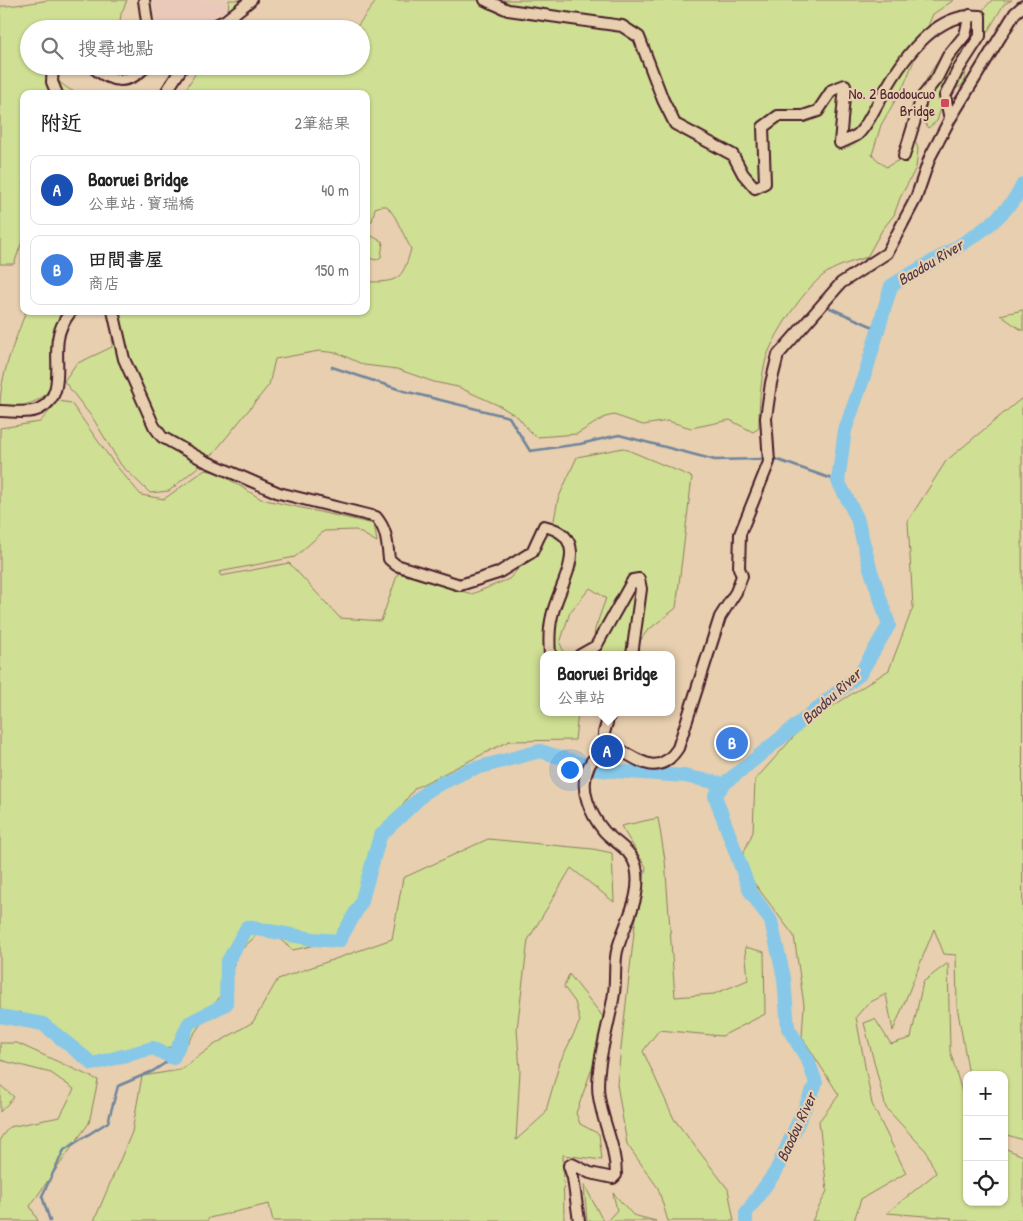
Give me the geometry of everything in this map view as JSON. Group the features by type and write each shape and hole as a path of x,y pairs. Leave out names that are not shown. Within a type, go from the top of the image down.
{"street":[{"path":"144,0 147,20"},
{"path":"226,20 251,0"},
{"path":"486,0 508,10 622,26 639,37 663,100 675,124 733,154 743,174 755,188 765,183 763,127 778,116 803,116 818,112 832,90 845,85 840,143 858,134 894,73 923,40 946,20 970,15 980,16 980,36 958,70 945,96 950,119"},
{"path":"579,1221 573,1178 569,1166 572,1164 605,1178 613,1178 616,1175 614,1149 598,1095 600,1068 614,992 617,952 636,898 638,881 635,865 625,848 604,831 593,814 586,798 584,780 589,766 605,748 613,746 652,766 664,765 678,748 720,617 736,592 742,576 739,560 740,534 769,462 766,418 771,384 778,356 841,283 887,253 916,198 930,157 950,119 1015,13 1023,6"},
{"path":"904,156 922,97 937,78 948,56 965,35 970,15"},
{"path":"52,75 52,82 55,90"},
{"path":"107,75 117,81 134,78 137,75"},
{"path":"168,90 177,75"},
{"path":"0,411 38,410 51,399 57,388 58,339 69,315"},
{"path":"114,315 124,359 154,426 162,437 198,457 279,493 376,517 384,526 388,542 389,559 396,565 460,585 498,573 532,552 544,526 562,534 573,552 572,562 565,575 552,616 550,651"},
{"path":"587,651 596,646 633,580 639,579 641,589 633,651"},
{"path":"605,748 604,734 609,716"}],"shaded area":[{"path":"151,0 241,0 234,10 215,20 156,20"}],"green space":[{"path":"48,0 127,0 120,20 20,20 20,75 53,75 71,90 20,90 20,247 14,264 0,264 0,6"},
{"path":"229,0 249,0 219,20 228,11"},
{"path":"377,0 954,0 933,14 904,85 881,125 872,155 886,167 903,158 910,140 916,143 918,149 916,168 900,198 894,215 882,230 867,257 837,267 819,278 800,300 782,327 774,340 765,363 760,396 759,428 753,432 730,420 691,428 668,421 643,425 614,415 605,417 577,434 537,437 531,433 518,417 500,406 458,387 434,382 397,369 364,365 338,353 319,351 275,359 269,385 212,455 169,491 150,493 121,465 94,420 64,381 76,364 112,347 113,315 370,315 370,282 392,280 397,278 405,268 411,249 395,217 387,206 375,208 372,221 370,222 370,90 185,90 195,75 370,75 370,20 362,20"},
{"path":"992,0 1012,0 1004,4 966,68 965,80 962,85 945,95 937,121 928,128 920,111 920,97 925,83 945,52"},
{"path":"370,235 383,242 381,257 376,260 370,258"},
{"path":"1023,310 1023,331 1000,315"},
{"path":"25,315 65,315 57,324 53,334 53,373 48,391 36,401 14,407 0,407 5,370"},
{"path":"1022,398 1023,1140 1008,1135 1008,1071 968,1071 957,1006 956,955 944,954 934,929 893,1031 886,994 867,1004 856,1017 872,1104 906,1173 861,1199 854,1221 812,1221 827,1191 819,1121 839,1095 802,1037 804,1005 794,936 739,863 753,832 755,780 805,724 889,670 913,607 908,521 946,461"},
{"path":"58,401 71,403 113,462 141,495 164,499 205,470 217,472 261,499 374,524 377,542 356,530 324,531 295,557 219,572 221,576 289,563 340,618 381,621 398,573 472,594 509,579 552,531 558,499 577,457 623,448 692,477 676,608 647,631 633,651 592,651 595,629 606,598 590,588 570,612 560,643 563,651 540,651 540,716 578,716 575,740 509,741 415,788 381,833 365,886 343,939 293,950 265,927 240,951 219,998 186,1045 154,1049 106,1065 19,1012 0,1019 0,428 40,422"},
{"path":"658,818 665,860 675,997 714,994 748,980 745,947 764,952 765,1014 722,1036 659,1030 643,1051 674,1119 728,1189 734,1221 668,1221 658,1188 627,1144 617,1084 635,924 646,867 621,826"},
{"path":"488,839 593,849 612,853 614,902 571,868 528,940 517,1029 520,1071 516,1140 545,1114 560,1062 580,1021 575,1002 564,987 569,974 604,1018 599,1049 576,1113 580,1124 599,1134 602,1160 563,1155 564,1221 273,1221 269,1204 209,1218 207,1221 94,1221 132,1132 142,1076 180,1070 214,1045 253,1022 278,979 392,939 403,878"},
{"path":"948,963 950,1051 963,1095 963,1206 1008,1206 1008,1150 1023,1156 1023,1221 950,1221 952,1218 887,1213 936,1173 926,1151 886,1108 864,1023 875,1019 891,1044 911,1038 923,982"},
{"path":"0,1043 17,1043 98,1080 89,1123 30,1206 38,1221 0,1221 0,1139 9,1127 60,1117 74,1089 51,1073 0,1060"},
{"path":"0,1085 14,1097 0,1112"},
{"path":"584,1184 603,1221 587,1221"},
{"path":"613,1193 633,1215 656,1221 607,1221 617,1210"}],"waterway":[{"name":"Baodou River","path":"746,1221 746,1213 776,1171 816,1083 808,1060 788,1028 784,978 771,921 750,891 715,796 724,784 860,674 889,625 870,568 857,518 838,481 845,430 867,368 891,286 983,230 1013,201 1023,184"},
{"path":"830,308 878,329"},
{"path":"332,367 404,391 509,417 530,451 580,444 619,435 715,460 762,459"},
{"path":"775,459 838,481"},
{"path":"0,1016 43,1024 93,1064 153,1048 173,1058 189,1023 226,1004 227,963 247,927 313,939 339,941 361,903 380,836 428,790 469,770 540,751 601,770 684,776 724,784"},
{"path":"50,1221 42,1196 64,1150 108,1122 118,1086 153,1071 173,1058"}],"place":[{"name":"No. 2 Baodoucuo Bridge","path":"945,103"},
{"name":"田間書屋","path":"732,743"},
{"name":"Baoruei Bridge","path":"607,751"}]}
